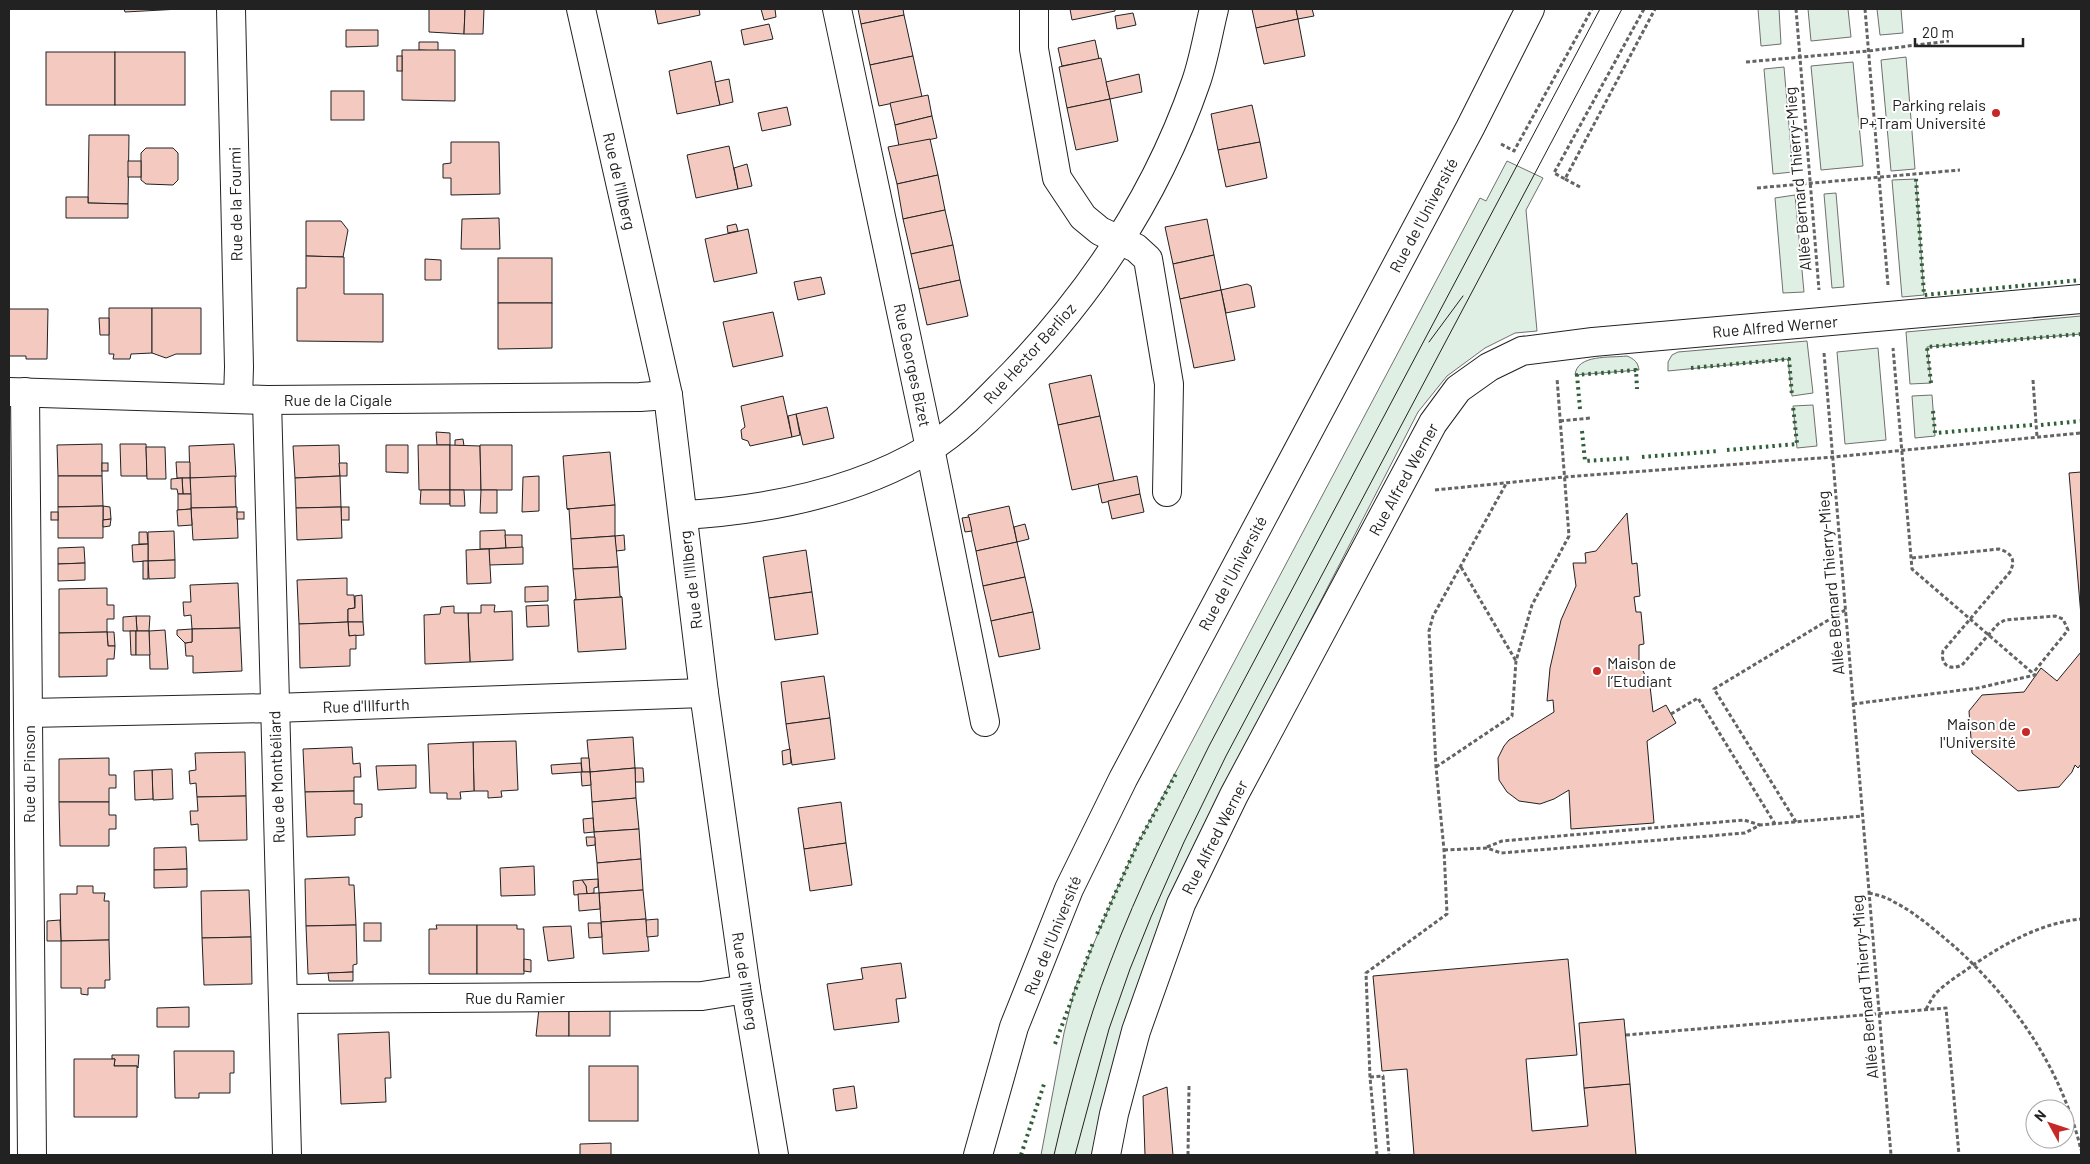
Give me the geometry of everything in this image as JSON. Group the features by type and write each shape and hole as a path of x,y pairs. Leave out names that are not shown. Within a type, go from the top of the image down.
{"street":[{"name":"Rue de la Fourmi","path":"230,9 239,367 238,399"},
{"name":"Rue de l'Illberg","path":"581,9 668,394 704,693 746,988 774,1155"},
{"name":"Rue Georges Bizet","path":"837,9 930,448 985,722"},
{"path":"1034,9 1034,49 1057,178 1084,217 1100,231 1136,248 1148,259 1169,384 1167,492"},
{"name":"Rue Hector Berlioz","path":"683,515 730,512 803,499 869,478 930,448 969,419 1036,349 1093,280 1155,180 1196,82 1214,9"},
{"name":"Rue de l'Université","path":"978,1155 1014,1027 1069,889 1123,779 1470,128 1530,9"},
{"name":"Rue Alfred Werner","path":"1106,1155 1114,1114 1136,1031 1181,904 1234,795 1432,423 1458,389 1489,367 1522,351 1554,346 2081,299"},
{"name":"Rue de la Cigale","path":"17,392 267,400 640,397 668,394"},
{"name":"Rue du Pinson","path":"17,392 28,713 32,1155"},
{"name":"Rue de Montbéliard","path":"267,400 287,1155"},
{"name":"Rue d'Illfurth","path":"28,713 274,708 704,693"},
{"name":"Rue du Ramier","path":"284,998 702,996 746,988"}],"path":[{"path":"1501,144 1514,151 1592,9"},
{"path":"1580,187 1554,173 1644,9"},
{"path":"1565,179 1655,9"},
{"name":"Allée Bernard Thierry-Mieg","path":"1796,9 1890,1155"},
{"path":"1746,62 1800,58 1949,41"},
{"path":"1757,188 1960,170"},
{"path":"1436,767 1512,716 1516,661 1532,605 1569,536 1554,346"},
{"path":"2033,380 2037,437"},
{"path":"1560,421 1591,418"},
{"path":"1429,490 1564,476 1832,457 2081,433"},
{"path":"1378,1155 1370,1077 1366,973 1447,914 1444,850 1436,767 1429,630 1433,616 1507,482"},
{"path":"1853,704 1978,688 2035,675 2033,673 2068,630 2063,619 2055,616 2006,620 1998,624 1962,665 1956,668 1949,668 1944,664 1942,658 1943,651 2010,572 2013,558 2009,552 1999,549 1912,558"},
{"path":"1460,567 1516,661"},
{"path":"1912,569 2033,673"},
{"path":"1796,822 1714,689 1845,610"},
{"path":"1671,714 1698,698 1775,824"},
{"path":"1487,848 1502,841 1744,820 1760,825 1862,816"},
{"path":"1444,850 1487,848 1501,853 1736,834 1745,833 1760,825"},
{"path":"1869,893 1893,901 1939,933 1974,964 1999,991 2021,1019 2046,1059 2065,1097 2081,1150"},
{"path":"1926,1010 1936,994 1947,983 1974,964 2026,934 2049,926 2081,919"},
{"path":"1626,1035 1946,1008 1959,1155"},
{"path":"1370,1077 1383,1076 1389,1155"},
{"path":"1188,1155 1189,1086"}],"green space":[{"path":"1758,9 1779,9 1781,44 1761,46"},
{"path":"1808,9 1848,9 1851,37 1811,41"},
{"path":"1877,9 1901,9 1903,33 1880,35"},
{"path":"1906,57 1915,169 1891,171 1881,60"},
{"path":"1853,62 1863,166 1821,170 1811,66"},
{"path":"1784,67 1793,172 1773,174 1764,69"},
{"path":"1507,161 1543,178 1526,210 1537,331 1515,333 1485,348 1447,376 1418,412 1196,843 1093,1155 1041,1155 1064,1033 1075,988 1137,845 1480,198 1486,201"},
{"path":"1916,179 1924,295 1902,297 1892,180"},
{"path":"1836,193 1844,287 1832,288 1824,194"},
{"path":"1795,195 1804,292 1783,293 1775,198"},
{"path":"2081,316 2081,334 1927,347 1931,383 1910,384 1906,332"},
{"path":"1807,341 1813,393 1792,396 1788,359 1668,371 1668,362 1672,355 1678,352"},
{"path":"1878,348 1886,440 1845,444 1837,352"},
{"path":"1627,356 1635,361 1639,370 1575,375 1577,368 1588,360"},
{"path":"1932,395 1935,436 1915,438 1912,396"},
{"path":"1813,405 1817,446 1797,448 1793,406"}],"building":[{"path":"124,9 180,9 125,12"},
{"path":"429,9 465,9 464,34 429,32"},
{"path":"465,9 484,9 483,34 464,34"},
{"path":"655,9 699,9 700,15 658,24"},
{"path":"761,9 775,9 776,17 764,20"},
{"path":"858,9 903,9 904,15 861,24"},
{"path":"1070,9 1115,9 1115,11 1072,20"},
{"path":"1252,9 1296,9 1298,19 1256,28"},
{"path":"1296,9 1312,9 1314,16 1298,19"},
{"path":"1133,13 1136,25 1117,29 1115,16"},
{"path":"904,15 913,56 870,65 861,24"},
{"path":"1298,19 1305,56 1264,64 1256,28"},
{"path":"769,24 773,39 744,45 741,30"},
{"path":"346,30 378,30 378,46 346,47"},
{"path":"1095,40 1099,59 1062,66 1058,48"},
{"path":"419,42 438,42 438,51 419,50"},
{"path":"402,50 455,50 455,101 402,100"},
{"path":"46,52 115,52 115,105 46,105"},
{"path":"115,52 185,52 185,105 115,105"},
{"path":"397,56 402,56 402,71 397,71"},
{"path":"913,56 922,97 879,106 870,65"},
{"path":"1101,58 1110,99 1067,108 1059,67"},
{"path":"711,61 720,105 677,114 669,71"},
{"path":"1139,74 1142,92 1110,99 1106,82"},
{"path":"729,79 733,102 720,105 715,82"},
{"path":"331,91 364,91 364,120 331,120"},
{"path":"928,95 932,116 895,125 890,103"},
{"path":"1110,99 1118,141 1076,150 1067,108"},
{"path":"1252,105 1260,142 1218,150 1211,114"},
{"path":"787,107 791,125 762,131 758,113"},
{"path":"932,116 937,138 899,146 895,125"},
{"path":"89,135 129,135 128,204 88,203"},
{"path":"930,139 938,175 897,184 888,147"},
{"path":"451,142 499,142 500,194 451,195 451,178 443,178 443,164 451,163"},
{"path":"1260,142 1267,178 1226,187 1218,150"},
{"path":"729,146 738,189 696,198 687,155"},
{"path":"146,148 173,148 178,153 178,180 173,185 146,184 141,180 141,153"},
{"path":"128,161 141,161 141,177 128,177"},
{"path":"747,164 752,186 738,189 734,168"},
{"path":"938,175 945,210 903,219 897,184"},
{"path":"66,197 88,197 88,203 128,204 128,218 66,218"},
{"path":"945,210 953,245 911,254 903,219"},
{"path":"499,218 500,249 461,249 462,219"},
{"path":"1207,219 1214,255 1173,264 1165,227"},
{"path":"306,221 341,221 348,230 343,257 306,256"},
{"path":"736,224 738,231 728,233 727,226"},
{"path":"748,229 757,273 714,282 705,239"},
{"path":"953,245 960,280 919,289 911,254"},
{"path":"1214,255 1221,290 1180,299 1173,264"},
{"path":"306,256 344,257 344,294 383,294 383,342 297,341 297,288 306,288"},
{"path":"498,258 552,258 552,303 498,303"},
{"path":"425,259 441,260 441,280 425,280"},
{"path":"821,277 825,294 798,300 794,282"},
{"path":"960,280 968,316 927,325 919,289"},
{"path":"1247,284 1251,286 1255,307 1226,313 1221,290"},
{"path":"1221,290 1235,360 1194,368 1180,299"},
{"path":"498,303 552,303 552,348 498,349"},
{"path":"109,308 152,308 152,353 131,354 130,359 113,359 114,354 109,354"},
{"path":"152,308 201,308 201,354 176,354 166,358 152,353"},
{"path":"9,309 48,309 47,359 26,359 26,356 9,356"},
{"path":"773,312 783,356 733,367 723,322"},
{"path":"99,318 109,318 109,335 100,335"},
{"path":"1091,375 1100,416 1058,425 1049,384"},
{"path":"783,396 792,437 750,446 748,441 742,439 741,430 745,427 741,406"},
{"path":"827,407 834,438 803,445 796,414"},
{"path":"796,414 800,435 792,437 788,416"},
{"path":"1100,416 1114,481 1072,490 1058,425"},
{"path":"436,432 450,433 450,445 437,445"},
{"path":"463,439 464,446 455,446 455,440"},
{"path":"102,444 102,476 58,476 57,445"},
{"path":"120,444 146,444 147,476 121,476"},
{"path":"234,444 236,477 190,478 189,446"},
{"path":"339,445 340,476 295,478 293,446"},
{"path":"386,445 408,445 408,473 386,472"},
{"path":"418,445 450,445 450,490 419,490"},
{"path":"450,445 480,446 481,490 450,490"},
{"path":"480,445 512,445 512,490 481,490"},
{"path":"146,447 165,447 166,479 147,479"},
{"path":"610,452 615,505 567,509 563,456"},
{"path":"176,462 190,462 190,478 177,478"},
{"path":"102,463 108,463 108,471 102,471"},
{"path":"339,463 347,463 347,476 340,476"},
{"path":"2081,472 2081,616 2069,473"},
{"path":"58,476 102,476 103,506 58,507"},
{"path":"235,476 236,507 191,508 190,478"},
{"path":"340,476 341,507 296,508 295,478"},
{"path":"539,476 539,511 522,512 523,477"},
{"path":"1137,476 1140,494 1102,503 1098,484"},
{"path":"182,478 190,478 191,494 183,494"},
{"path":"182,478 183,494 178,494 177,489 171,489 171,479"},
{"path":"421,490 450,490 450,504 420,504"},
{"path":"450,490 464,490 465,506 450,506"},
{"path":"481,490 497,490 497,513 480,513"},
{"path":"178,494 191,494 191,509 178,510"},
{"path":"1140,494 1144,512 1112,519 1108,501"},
{"path":"615,505 615,536 571,539 569,509 567,509"},
{"path":"103,506 110,507 111,519 103,520"},
{"path":"103,506 103,538 58,538 58,507"},
{"path":"1009,506 1017,542 976,551 968,515"},
{"path":"237,507 238,538 193,540 191,508"},
{"path":"341,507 349,507 349,520 341,520"},
{"path":"341,507 342,538 297,540 296,508"},
{"path":"191,509 192,525 178,526 177,510"},
{"path":"51,512 58,512 58,520 51,520"},
{"path":"237,512 244,512 244,519 237,519"},
{"name":"Maison de l’Etudiant","path":"1627,513 1632,564 1637,563 1640,596 1634,597 1636,612 1641,612 1644,644 1639,645 1639,662 1650,686 1653,712 1666,705 1676,723 1647,741 1654,823 1571,829 1569,790 1554,799 1540,804 1519,801 1507,792 1499,780 1498,758 1509,740 1554,712 1553,700 1547,701 1550,668 1561,620 1576,586 1573,563 1586,563 1585,553 1596,551"},
{"path":"969,517 972,531 965,532 962,518"},
{"path":"111,519 110,526 103,527 103,520"},
{"path":"1025,524 1029,539 1017,542 1014,527"},
{"path":"505,530 506,548 480,549 480,531"},
{"path":"174,531 175,560 148,561 148,532"},
{"path":"139,532 147,532 148,544 139,544"},
{"path":"505,535 522,535 522,548 506,548"},
{"path":"624,535 625,550 616,551 615,536"},
{"path":"615,536 618,567 573,569 571,539"},
{"path":"1017,542 1025,577 983,586 976,551"},
{"path":"148,544 148,561 133,562 132,545"},
{"path":"84,547 85,563 58,564 58,548"},
{"path":"523,547 523,564 489,565 489,549"},
{"path":"489,549 491,583 467,584 466,550"},
{"path":"806,550 812,592 769,598 763,557"},
{"path":"175,560 175,578 149,579 148,561"},
{"path":"143,561 148,561 148,579 143,579"},
{"path":"85,563 85,580 58,581 58,564"},
{"path":"618,567 620,596 622,597 574,600 576,599 573,569"},
{"path":"1025,577 1033,612 991,621 983,586"},
{"path":"347,578 347,595 354,595 355,608 348,609 348,622 299,624 297,580"},
{"path":"238,583 240,628 192,629 191,615 184,616 183,602 191,602 190,585"},
{"path":"548,586 548,601 525,602 525,587"},
{"path":"107,588 107,605 114,605 114,619 107,619 107,632 59,633 59,589"},
{"path":"812,592 818,634 775,640 769,598"},
{"path":"362,595 363,622 348,622 348,609 355,608 355,596"},
{"path":"622,597 626,649 578,652 574,600"},
{"path":"481,605 495,605 494,612 512,611 513,660 470,662 468,613 481,613"},
{"path":"548,605 549,626 527,627 526,606"},
{"path":"454,606 454,613 468,613 470,662 425,664 424,615 440,614 441,607"},
{"path":"1033,612 1040,649 999,657 991,621"},
{"path":"136,616 150,616 149,631 137,631"},
{"path":"136,616 137,631 123,631 123,617"},
{"path":"348,622 363,622 364,635 349,636"},
{"path":"348,622 349,636 356,635 356,649 350,649 350,666 300,668 299,624"},
{"path":"240,628 242,671 193,673 193,656 186,656 185,643 192,642 192,629"},
{"path":"192,629 192,642 185,643 177,635 177,630"},
{"path":"165,630 168,669 150,669 149,631"},
{"path":"130,631 136,631 136,655 131,655"},
{"path":"136,631 149,631 150,655 136,655"},
{"path":"107,632 114,632 115,646 108,646"},
{"path":"107,632 108,646 115,646 114,659 107,659 107,676 59,677 59,633"},
{"name":"Maison de l'Université","path":"2081,652 2081,764 2078,768 2075,765 2072,772 2059,787 2018,791 1972,753 1969,711 1982,695 2024,692 2041,668 2057,681"},
{"path":"824,676 830,718 786,724 781,682"},
{"path":"830,718 835,759 792,765 786,724"},
{"path":"633,737 635,768 590,772 587,740"},
{"path":"516,741 518,790 501,791 502,797 488,798 488,791 474,791 473,742"},
{"path":"473,742 474,791 460,792 461,799 447,799 447,793 430,793 428,744"},
{"path":"352,747 353,764 360,763 361,777 354,777 354,791 305,792 303,749"},
{"path":"790,749 791,763 783,765 782,751"},
{"path":"245,752 246,796 197,797 196,783 190,784 189,771 196,770 195,753"},
{"path":"109,758 109,775 116,775 116,788 109,788 109,802 59,802 59,759"},
{"path":"581,758 589,758 590,772 582,772"},
{"path":"581,763 582,772 552,774 551,765"},
{"path":"416,765 416,788 378,790 376,766"},
{"path":"635,768 643,768 644,782 635,782"},
{"path":"635,768 636,798 592,802 590,772"},
{"path":"172,769 173,799 153,800 152,770"},
{"path":"152,770 153,799 135,800 134,771"},
{"path":"581,772 590,772 591,785 582,786"},
{"path":"354,791 354,804 362,804 362,817 355,818 355,835 307,837 305,792"},
{"path":"246,796 247,840 199,841 198,824 191,825 190,811 198,811 197,797"},
{"path":"636,798 639,829 594,832 592,802"},
{"path":"59,802 109,802 109,815 116,815 116,829 109,829 109,846 60,846"},
{"path":"841,802 846,843 804,849 798,808"},
{"path":"593,818 594,832 584,833 583,819"},
{"path":"639,829 641,859 597,863 594,832"},
{"path":"586,837 595,837 595,845 587,846"},
{"path":"846,843 852,885 810,891 804,849"},
{"path":"186,847 187,869 154,870 154,848"},
{"path":"641,859 643,890 599,893 597,863"},
{"path":"534,866 535,895 501,896 500,868"},
{"path":"187,869 187,887 154,888 154,870"},
{"path":"349,877 349,885 354,885 356,925 306,926 305,879"},
{"path":"598,879 598,887 594,888 594,893 587,894 586,886 582,880"},
{"path":"582,880 586,886 587,894 574,895 573,881"},
{"path":"77,886 93,886 93,893 105,893 104,901 109,901 109,940 61,941 60,894 77,894"},
{"path":"249,890 251,937 202,938 201,891"},
{"path":"643,890 646,919 601,922 599,893"},
{"path":"599,893 600,909 579,911 578,894"},
{"path":"646,919 649,951 603,954 601,922"},
{"path":"658,919 658,936 647,937 646,920"},
{"path":"60,920 61,941 47,941 47,921"},
{"path":"364,923 381,923 381,941 364,941"},
{"path":"588,923 601,923 602,937 589,938"},
{"path":"356,925 357,964 353,965 353,972 308,974 306,926"},
{"path":"436,925 477,925 477,974 429,974 429,929 437,929"},
{"path":"477,925 517,925 517,929 524,929 524,974 477,974"},
{"path":"571,926 574,958 548,961 543,927"},
{"path":"251,937 252,984 204,985 202,938"},
{"path":"109,940 110,980 105,980 105,988 88,988 88,995 81,994 81,988 61,988 61,941"},
{"path":"524,959 531,960 531,972 524,971"},
{"path":"1568,959 1577,1055 1526,1059 1532,1131 1588,1126 1584,1088 1630,1084 1636,1155 1414,1155 1407,1069 1382,1071 1373,976"},
{"path":"901,963 906,998 896,999 899,1022 834,1030 827,984 863,979 861,968"},
{"path":"353,972 353,981 329,981 328,973"},
{"path":"189,1007 189,1027 157,1027 157,1008"},
{"path":"539,1008 569,1008 569,1036 536,1036"},
{"path":"569,1008 610,1008 610,1036 569,1036"},
{"path":"1624,1019 1630,1084 1584,1088 1579,1023"},
{"path":"389,1032 391,1078 385,1078 386,1102 341,1104 338,1034"},
{"path":"174,1051 234,1051 234,1073 230,1073 230,1093 199,1093 199,1098 175,1098"},
{"path":"112,1055 139,1055 138,1068 137,1066 114,1066 115,1059 112,1059"},
{"path":"74,1059 115,1059 114,1066 137,1066 137,1117 74,1117"},
{"path":"589,1066 638,1066 638,1121 589,1121"},
{"path":"854,1086 857,1108 836,1111 833,1089"},
{"path":"1167,1087 1173,1155 1145,1155 1143,1096"},
{"path":"611,1143 611,1155 580,1155 580,1144"}],"tram line":[{"path":"1054,1155 1093,1010 1144,880 1209,746 1600,9"},
{"path":"1075,1155 1109,1029 1130,969 1184,842 1226,756 1622,9"},
{"path":"1429,342 1463,296"}],"hedge":[{"path":"1916,179 1924,295 2081,280"},
{"path":"1931,383 1927,347 2081,334"},
{"path":"1691,368 1789,359 1792,396"},
{"path":"1580,409 1577,375 1636,370 1637,389"},
{"path":"1727,450 1797,444 1793,406"},
{"path":"1933,411 1935,433 2032,425"},
{"path":"2041,425 2081,421"},
{"path":"1582,431 1585,461 1632,458"},
{"path":"1642,457 1718,451"},
{"path":"1097,934 1137,845 1177,772"},
{"path":"1055,1044 1093,943"},
{"path":"1021,1155 1045,1081"}],"place":[{"name":"Parking relais P+Tram Université","path":"1996,113"},
{"name":"Maison de l’Etudiant","path":"1597,671"},
{"name":"Maison de l'Université","path":"2026,732"}]}
